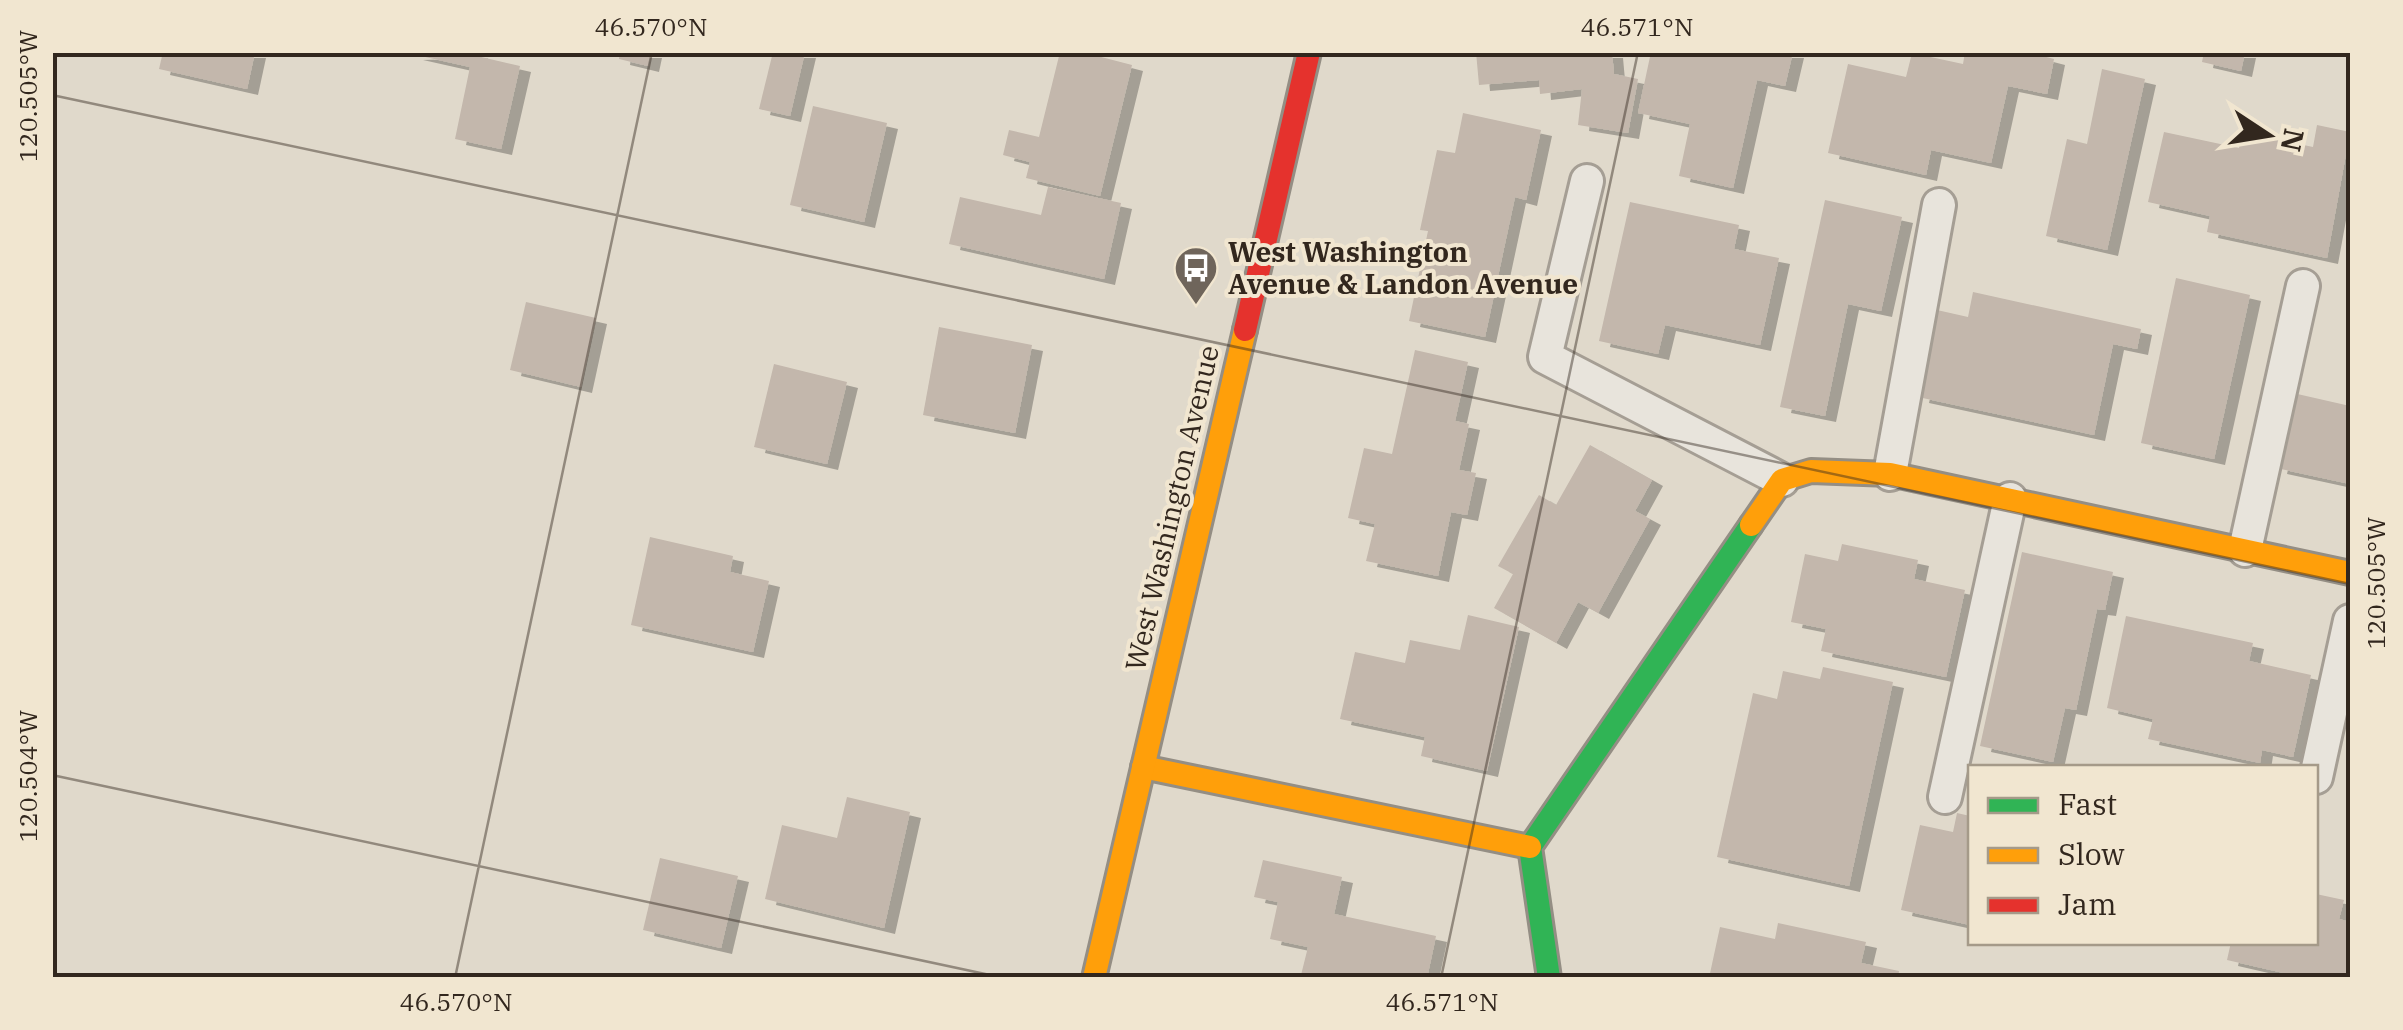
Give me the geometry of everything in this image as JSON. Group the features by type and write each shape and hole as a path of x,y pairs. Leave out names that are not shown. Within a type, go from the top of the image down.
{"street":[{"name":"West Washington Avenue","path":"1094,978 1309,52"},
{"path":"1549,978 1530,847 1735,542 1782,480 1811,470 1890,474 2350,573"},
{"path":"1143,767 1530,847"}],"lane":[{"path":"1587,182 1546,357 1782,480"},
{"path":"1890,474 1940,206"},
{"path":"2245,550 2303,286"},
{"path":"1945,798 2010,499"},
{"path":"2318,768 2350,620"}],"building":[{"path":"163,52 255,52 247,89 159,69"},
{"path":"477,52 477,56 520,66 501,149 455,139 470,67 412,54"},
{"path":"620,52 651,52 648,66 619,59"},
{"path":"773,52 805,52 790,116 759,109"},
{"path":"1060,52 1082,52 1132,65 1100,196 1026,178 1030,162 1003,155 1009,130 1039,137"},
{"path":"1476,52 1612,52 1614,74 1638,79 1628,133 1578,125 1582,89 1540,94 1539,80 1479,85"},
{"path":"1651,52 1793,52 1785,86 1757,80 1733,188 1679,176 1690,124 1638,113"},
{"path":"1965,52 2027,52 2054,59 2047,94 2008,86 1991,163 1931,150 1926,175 1828,153 1848,64 1906,77 1912,53 1963,64"},
{"path":"2204,52 2245,52 2241,71 2202,62"},
{"path":"2102,69 2145,79 2107,250 2046,236 2067,139 2087,144"},
{"path":"813,106 887,123 864,222 790,205"},
{"path":"1463,113 1541,130 1526,200 1515,197 1485,337 1409,321 1428,231 1420,230 1437,150 1455,153"},
{"path":"2317,125 2350,132 2327,258 2207,232 2210,216 2148,202 2164,132 2239,148 2242,132 2313,147"},
{"path":"1048,187 1121,203 1104,279 949,244 960,197 1041,215"},
{"path":"1825,200 1902,217 1881,311 1848,304 1825,416 1780,407"},
{"path":"1630,202 1739,225 1734,249 1779,258 1760,345 1665,325 1658,354 1599,341"},
{"path":"2176,278 2250,295 2214,459 2141,443"},
{"path":"1973,292 2141,329 2137,349 2113,344 2094,435 1918,397 1937,310 1968,317"},
{"path":"526,302 596,318 581,387 510,370"},
{"path":"939,327 1032,345 1015,433 923,415"},
{"path":"1415,350 1468,362 1455,421 1469,424 1459,470 1476,473 1467,515 1451,512 1438,576 1366,561 1375,524 1348,518 1364,448 1392,454"},
{"path":"774,364 847,382 827,464 754,447"},
{"path":"2293,393 2350,406 2350,484 2276,468"},
{"path":"1590,445 1652,480 1635,511 1650,519 1598,613 1578,602 1556,643 1494,608 1513,574 1498,566 1539,495 1556,505"},
{"path":"650,537 733,556 730,572 769,581 753,652 631,625"},
{"path":"1842,544 1918,560 1914,579 1965,590 1946,677 1821,651 1826,629 1791,622 1805,554 1838,561"},
{"path":"2022,552 2113,572 2105,610 2097,609 2076,710 2065,708 2053,762 1980,746"},
{"path":"1468,615 1519,627 1487,771 1421,756 1425,737 1340,719 1355,652 1405,663 1410,640 1460,650"},
{"path":"2126,616 2253,643 2249,661 2311,675 2293,757 2262,750 2260,763 2148,739 2153,719 2107,708"},
{"path":"1823,667 1893,682 1849,886 1717,857 1753,693 1777,699 1783,671 1820,679"},
{"path":"847,797 910,812 884,928 765,899 782,825 837,838"},
{"path":"1957,813 1968,816 1968,925 1901,910 1920,825 1953,832"},
{"path":"660,858 738,876 721,948 643,930"},
{"path":"1263,860 1342,877 1334,914 1436,936 1427,978 1301,975 1308,947 1270,939 1278,902 1254,897"},
{"path":"2318,894 2344,900 2339,919 2350,922 2350,978 2306,978 2227,960 2230,945 2318,945"},
{"path":"1778,923 1866,942 1861,963 1899,971 1898,978 1709,978 1720,927 1775,939"}],"traffic: fast":[{"path":"1549,978 1530,847 1751,525"}],"traffic: slow":[{"path":"1094,978 1245,330"},
{"path":"1751,525 1782,480 1811,471 1890,474 2350,573"},
{"path":"1143,767 1530,847"}],"traffic: jam":[{"path":"1245,330 1309,52"}],"place":[{"name":"West Washington Avenue & Landon Avenue","path":"1196,306"}]}
